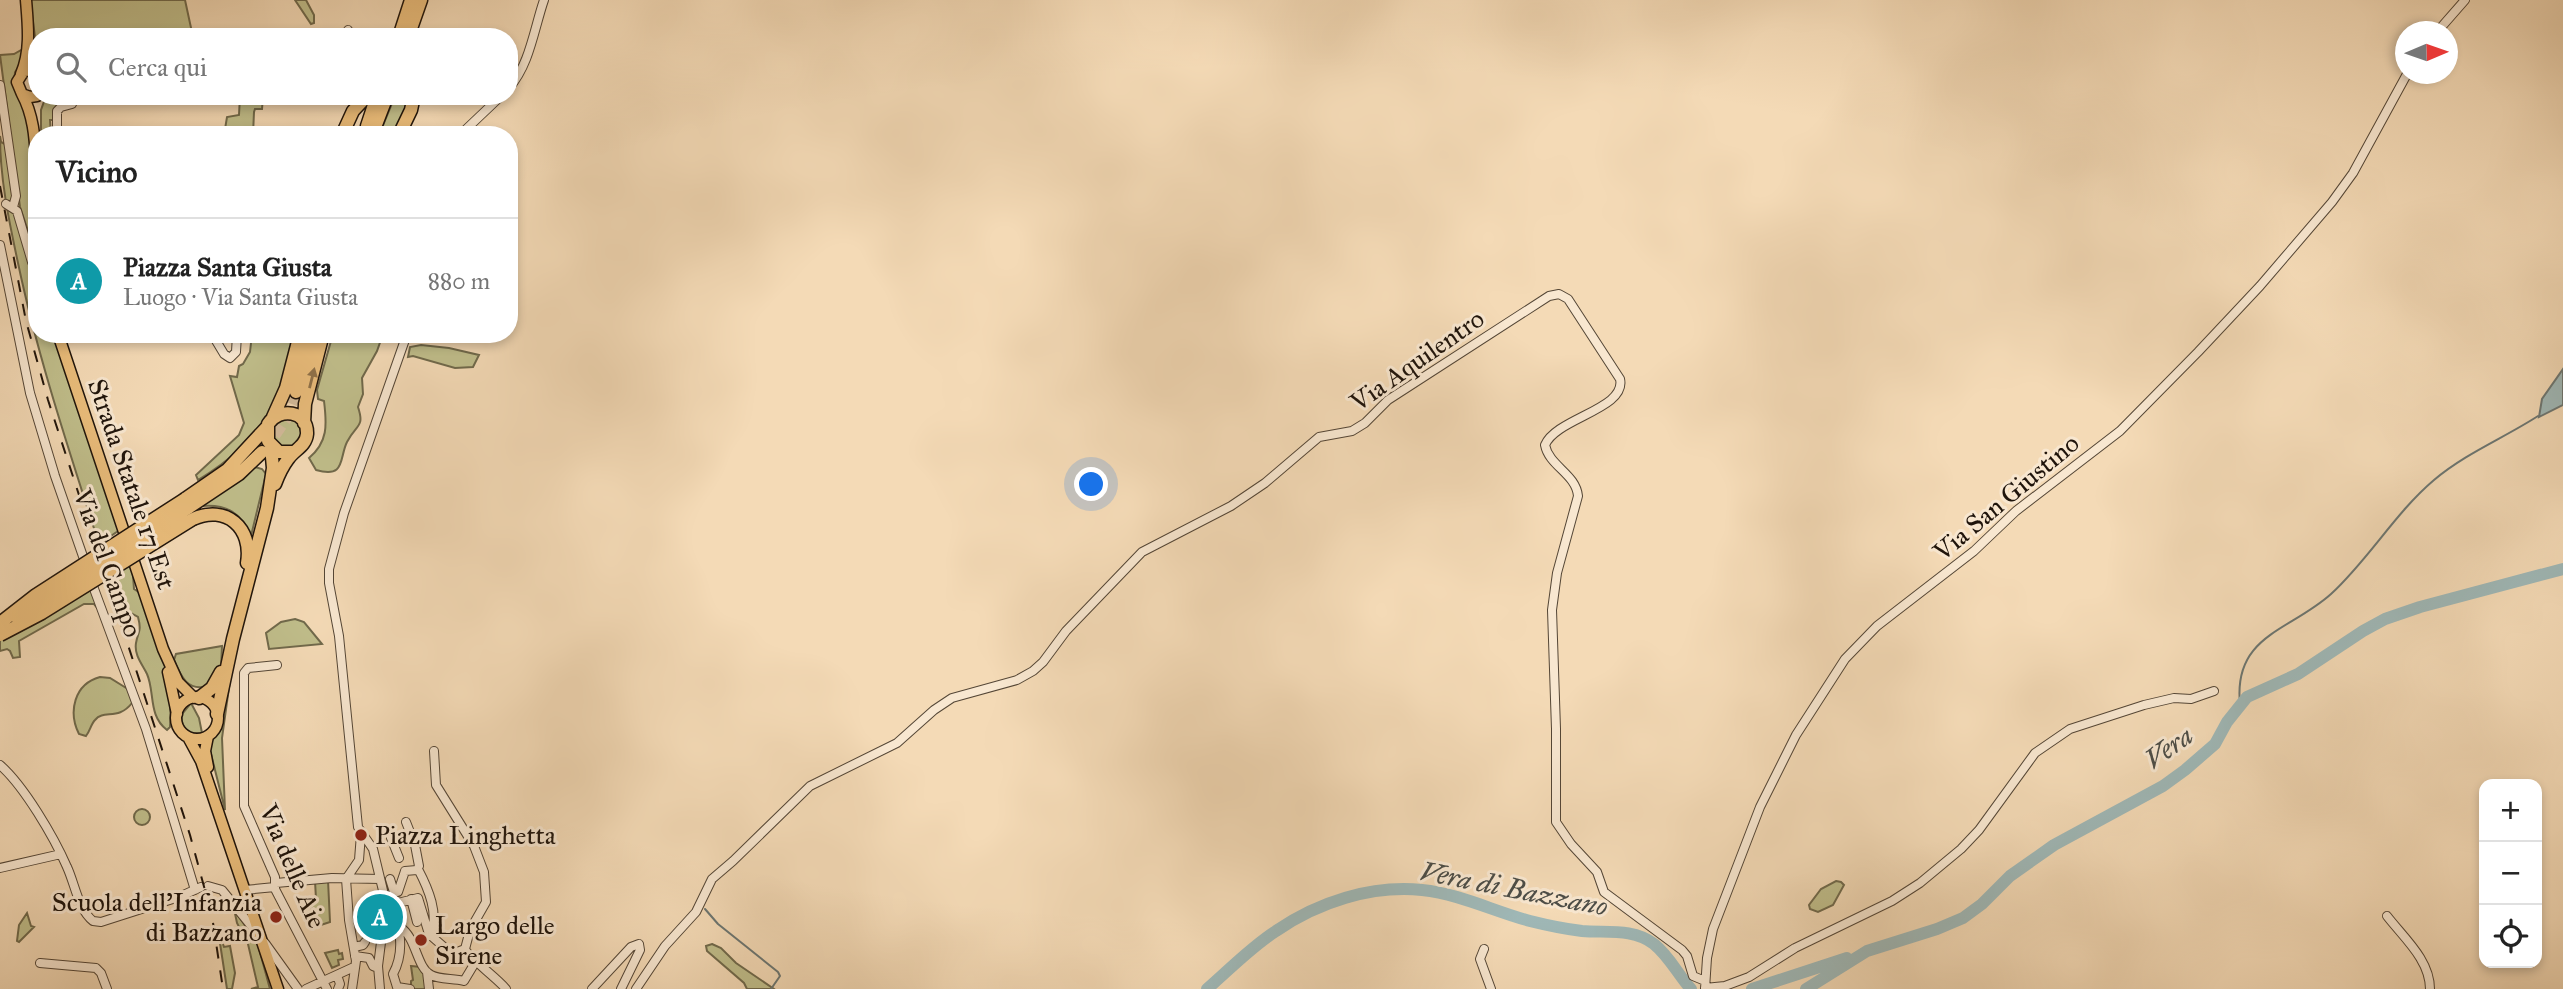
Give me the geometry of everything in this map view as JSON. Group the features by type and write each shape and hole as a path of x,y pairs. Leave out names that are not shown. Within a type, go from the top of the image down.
{"highway":[{"path":"401,28 411,0"},
{"path":"412,28 421,0"},
{"path":"346,126 359,105"},
{"path":"371,126 375,105"},
{"path":"372,126 382,105"},
{"path":"372,126 387,105"},
{"path":"403,126 412,105"},
{"path":"351,115 363,111 369,126"},
{"path":"217,713 267,508 273,468 267,449 270,423 305,343"},
{"path":"296,392 306,343"},
{"path":"267,508 281,472 306,439 305,404 321,343"},
{"path":"0,629 189,509 280,413 289,412 304,422"},
{"path":"267,449 282,453 294,452"},
{"path":"0,635 43,613 239,474 267,449"},
{"path":"0,623 36,595 189,509 230,517 240,527 247,542 247,559 223,666"},
{"path":"196,698 212,688 233,639"}],"main road":[{"path":"26,0 26,58 17,82 30,111 32,126"},
{"path":"21,74 28,70"},
{"path":"22,94 28,96"},
{"path":"35,126 38,105"},
{"name":"Strada Statale 17 Est","path":"61,343 163,649 178,682 196,698"},
{"name":"Strada Statale 17 Est","path":"163,649 177,715"},
{"path":"225,834 207,763 206,743 216,726 217,713 211,702 196,698 181,705 177,715 178,726 188,737 201,761 225,834 263,941 277,986"},
{"path":"188,737 200,739 208,736"}],"street":[{"path":"518,77 526,60 544,0"},
{"path":"2447,21 2465,0"},
{"name":"Via San Giustino","path":"1705,986 1713,929 1760,807 1796,735 1845,659 1877,626 1975,551 2017,511 2120,431 2159,392 2260,286 2332,202 2353,173 2402,84"},
{"path":"0,85 16,196 5,205 26,237 28,245"},
{"path":"57,126 57,111 68,105"},
{"path":"469,126 492,105"},
{"name":"Via del Campo","path":"0,245 27,382 41,429 110,635 201,888"},
{"name":"Via Aquilentro","path":"636,989 665,946 696,912 712,879 810,786 897,743 933,710 952,698 1017,680 1033,671 1044,662 1066,631 1142,552 1231,506 1265,483 1319,438 1359,427 1388,400 1492,331 1549,296 1556,295 1568,299 1621,386 1617,396 1550,437 1545,445 1548,453 1575,484 1578,496 1557,573 1552,610 1556,824 1597,872 1602,890 1682,950 1687,956 1693,976 1705,986"},
{"path":"217,343 229,358 236,353 237,343"},
{"path":"380,989 378,969 386,900 373,849 361,834 356,818 339,636 329,569 344,513 404,343"},
{"name":"Via delle Aie","path":"277,665 248,668 244,671 243,782 246,813 259,838 275,885 324,985"},
{"path":"1705,986 1725,986 1749,977 1795,948 1892,901 1920,883 1961,849 1979,830 2035,753 2070,729 2144,705 2174,698 2191,699 2214,691"},
{"path":"434,751 436,786 474,846 484,872 486,901 468,933 465,948 467,954 495,976 506,989"},
{"path":"0,765 20,788 61,854 84,909 93,922 101,922 201,888 220,889 298,989"},
{"path":"406,822 415,845 418,869 430,896 433,926 430,937"},
{"path":"352,989 354,949 346,879 359,860 361,834"},
{"path":"391,838 403,865 397,893 398,910 395,913"},
{"path":"0,867 61,854"},
{"path":"403,865 418,869"},
{"path":"245,890 332,878 380,879"},
{"path":"390,879 394,892 397,893"},
{"path":"398,903 419,899 430,937 452,954 465,948"},
{"path":"386,900 391,902 401,928 414,944 427,972 429,989"},
{"path":"401,928 419,921 411,900"},
{"path":"363,913 367,927 382,932"},
{"path":"2387,916 2426,966 2430,989"},
{"path":"401,928 400,955 393,974 397,987 410,989"},
{"path":"414,944 430,937"},
{"path":"354,949 365,942"},
{"path":"592,989 632,946 639,944 640,950 621,989"},
{"path":"354,949 369,958 373,967 393,974"},
{"path":"1484,949 1480,959 1491,989"},
{"path":"427,972 436,977 463,981 476,961"},
{"path":"40,963 97,969 107,989"},
{"path":"306,989 324,985 354,967"},
{"path":"277,986 281,975 290,977"},
{"path":"337,975 340,984 338,989"}],"shaded area":[{"path":"30,0 185,0 191,28 34,28"},
{"path":"295,0 306,0 314,15 314,23 311,24"},
{"path":"23,49 23,61 15,72 14,84 25,102 28,126 28,231 20,207 0,55 14,54"},
{"path":"43,105 58,105 54,120 50,120 50,126 41,126"},
{"path":"240,105 262,105 262,109 255,109 253,126 226,126 227,117 239,115"},
{"path":"391,105 408,105 400,126 383,126"},
{"path":"0,136 1,142 5,144 16,212 28,245 28,306 6,200"},
{"path":"38,343 59,343 121,529 99,544"},
{"path":"251,343 295,343 277,402 263,425 232,456 198,480 196,475 239,435 244,423 230,376 237,377 239,366 250,352"},
{"path":"330,343 380,343 362,378 363,394 358,407 360,423 347,442 340,465 332,472 316,470 309,458 320,446 325,432 324,401 318,399 317,390"},
{"path":"421,345 479,355 473,367 455,368 413,356 408,357 410,347"},
{"path":"287,418 298,422 302,433 298,444 287,448 276,444 272,433 276,422"},
{"path":"255,467 266,474 251,536 243,521 232,512 219,507 202,506"},
{"path":"132,563 134,589 143,595 164,660 170,710 170,727 167,730 154,711 147,674 136,652 140,629 138,617 120,607 108,574"},
{"path":"92,584 99,610 94,604 84,604 19,641 20,657 13,658 7,649 0,651 0,637"},
{"path":"295,619 304,622 322,644 269,649 266,633 281,622"},
{"path":"222,646 221,668 208,686 195,687 186,682 174,660 176,654"},
{"path":"231,673 222,738 225,810 210,750 213,737 221,729 222,703"},
{"path":"100,677 110,678 131,691 132,703 122,712 99,717 86,736 79,734 74,717 76,700 84,686"},
{"path":"191,703 199,718 202,733 189,732 182,723 182,714"},
{"path":"142,809 148,811 148,823 142,825 136,823 134,817 136,811"},
{"path":"328,880 330,922 315,927 310,900 316,899 315,881"},
{"path":"1836,881 1844,885 1833,905 1818,912 1810,909 1809,905 1821,889"},
{"path":"234,909 258,945 270,989 251,989 258,987 248,944 237,923"},
{"path":"27,913 31,926 34,927 19,942 19,925"},
{"path":"218,930 224,947 230,946 235,973 232,989 227,989"},
{"path":"712,944 774,989 747,989 744,983 707,951 706,946"},
{"path":"338,950 343,959 338,960 339,965 332,968 325,953"},
{"path":"411,966 421,967 426,977 427,989 414,989 411,986"}],"water":[{"path":"2563,369 2563,405 2539,417 2542,399"}],"waterway":[{"path":"2240,704 2240,681 2246,663 2255,649 2331,594 2434,480 2459,462 2538,416"},
{"name":"Vera","path":"1806,989 1867,951 1963,918 1982,904 2010,876 2054,845 2163,786 2185,770 2215,744 2227,722 2247,697 2298,674 2363,631 2385,619 2420,607 2563,569"},
{"name":"Vera di Bazzano","path":"1207,989 1267,937 1309,912 1364,893 1403,889 1450,895 1556,927 1620,932 1646,939 1660,949 1691,989"},
{"path":"705,909 718,924 778,972 780,976 771,989"},
{"name":"Vera di Bazzano","path":"1752,989 1847,958"}],"tunnel":[{"path":"264,450 285,420 296,392"}],"railway":[{"path":"0,186 28,328"},
{"path":"32,343 48,400 190,835 212,916 223,989"}],"place":[{"name":"Piazza Linghetta","path":"361,835"},
{"name":"Scuola dell'Infanzia di Bazzano","path":"276,917"},
{"name":"Piazza Santa Giusta","path":"380,917"},
{"name":"Largo delle Sirene","path":"421,940"}]}
